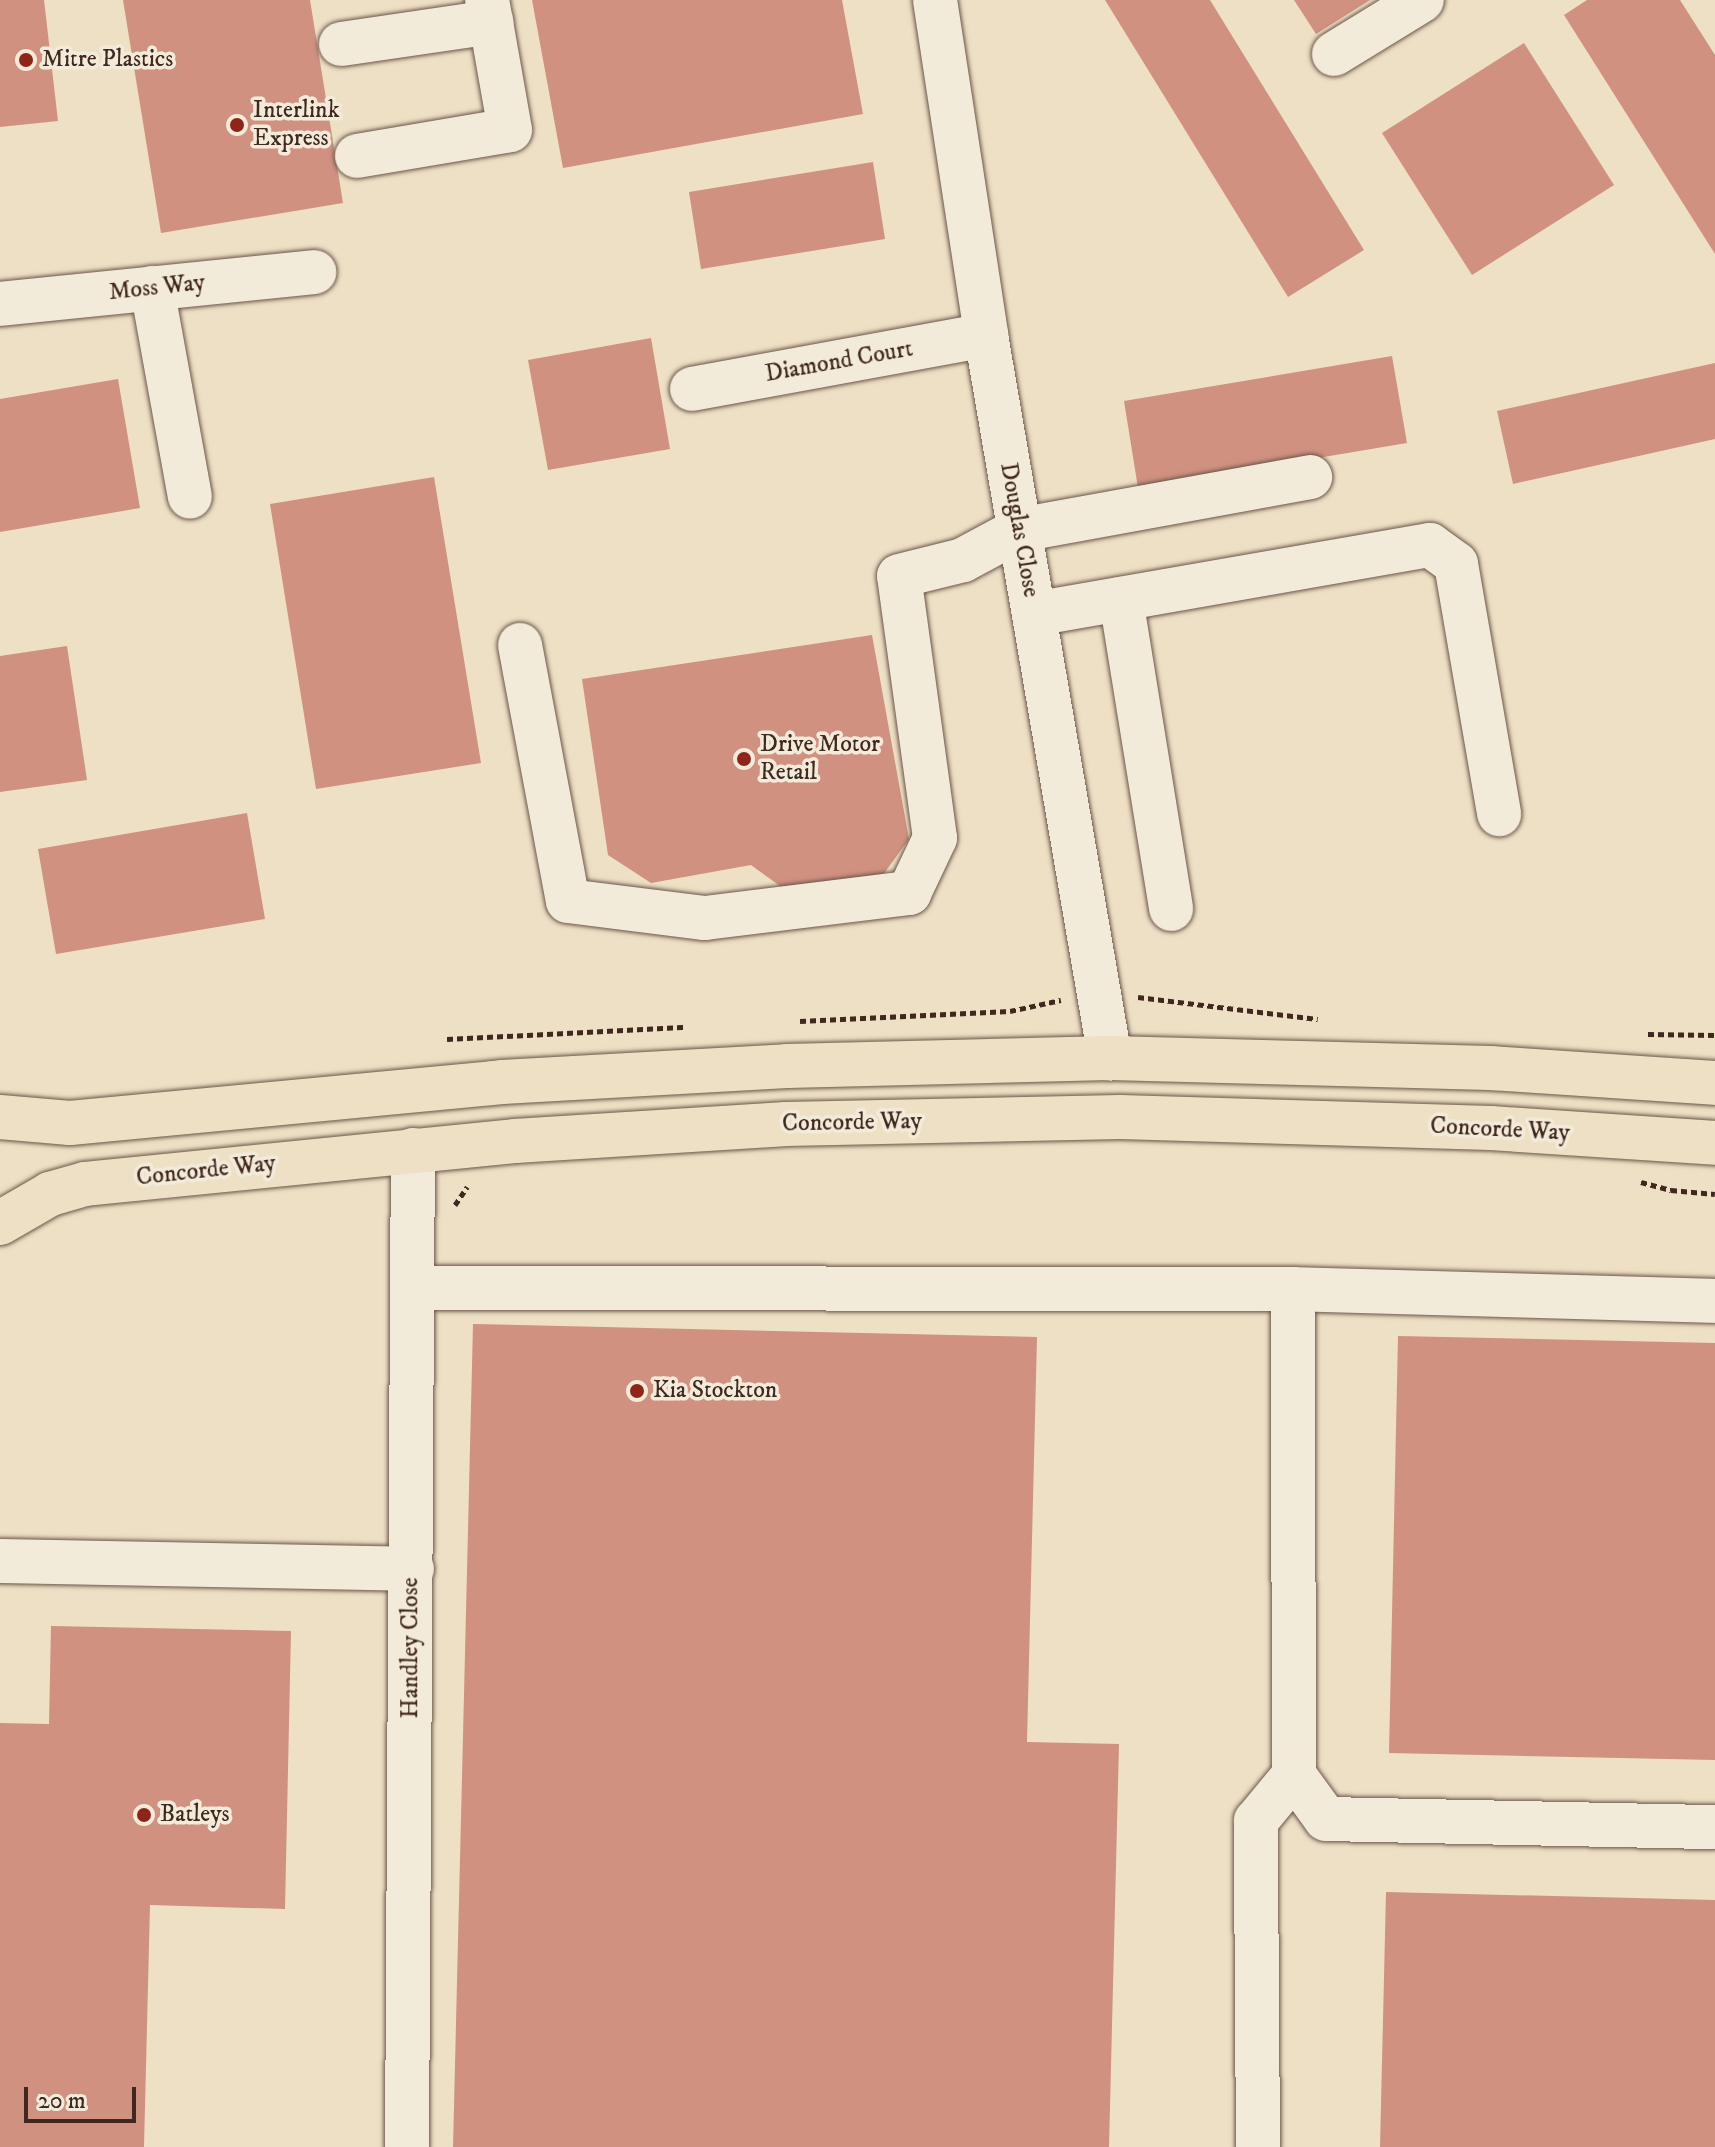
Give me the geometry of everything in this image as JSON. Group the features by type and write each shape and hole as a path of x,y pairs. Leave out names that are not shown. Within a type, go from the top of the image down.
{"main road":[{"path":"0,1117 70,1123 502,1082 787,1066 1110,1058 1490,1068 1715,1083"},
{"name":"Concorde Way","path":"0,1223 50,1194 85,1184 413,1150 786,1124 1120,1117 1491,1128 1715,1143"}],"street":[{"name":"Douglas Close","path":"935,0 986,335 1110,1058"},
{"path":"1334,54 1422,0"},
{"path":"341,44 489,11 510,130 357,156"},
{"name":"Moss Way","path":"0,304 314,272"},
{"path":"152,288 190,497"},
{"name":"Diamond Court","path":"692,389 986,335"},
{"path":"520,645 568,901 705,918 909,893 935,838 899,576 963,560 1019,530 1310,477"},
{"path":"1034,614 1430,545 1456,564 1499,814"},
{"path":"1121,599 1171,909"},
{"name":"Handley Close","path":"407,2147 415,1225 413,1150"},
{"path":"414,1288 1293,1289 1715,1301"},
{"path":"1293,1289 1294,1775 1326,1819 1715,1827"},
{"path":"0,1561 412,1569"},
{"path":"1258,2147 1256,1821 1294,1775"}],"path":[{"path":"1627,1178 1671,1190 1715,1194"},
{"path":"415,1225 451,1224 456,1200 469,1183"}],"building":[{"name":"Mitre Plastics","path":"0,0 44,0 58,121 0,127"},
{"name":"Interlink Express","path":"123,0 310,0 343,203 161,233"},
{"path":"532,0 842,0 863,114 563,168"},
{"path":"1105,0 1210,0 1364,250 1288,297"},
{"path":"1294,0 1370,0 1316,34"},
{"path":"1587,0 1680,0 1715,55 1715,254 1564,15"},
{"path":"1524,43 1614,185 1472,275 1382,133"},
{"path":"873,162 885,239 701,269 689,192"},
{"path":"651,338 670,449 548,470 528,360"},
{"path":"1392,356 1407,443 1138,488 1124,401"},
{"path":"1715,363 1715,439 1513,484 1497,411"},
{"path":"118,379 140,508 0,532 0,399"},
{"path":"434,477 481,763 316,789 270,504"},
{"name":"Drive Motor Retail","path":"872,635 909,839 880,879 791,894 751,865 651,883 608,855 582,679"},
{"path":"67,646 87,780 0,792 0,656"},
{"path":"247,813 265,919 56,954 38,849"},
{"path":"473,1324 1037,1337 1027,1742 1119,1744 1109,2147 453,2147"},
{"path":"1398,1336 1715,1343 1715,1760 1389,1753"},
{"name":"Batleys","path":"51,1626 291,1631 285,1909 150,1905 144,2147 0,2147 0,1723 49,1724"},
{"path":"1386,1892 1715,1900 1715,2147 1380,2147"}],"place":[{"name":"Mitre Plastics","path":"26,60"},
{"name":"Interlink Express","path":"237,125"},
{"name":"Drive Motor Retail","path":"744,759"},
{"name":"Kia Stockton","path":"637,1391"},
{"name":"Batleys","path":"144,1815"}]}
